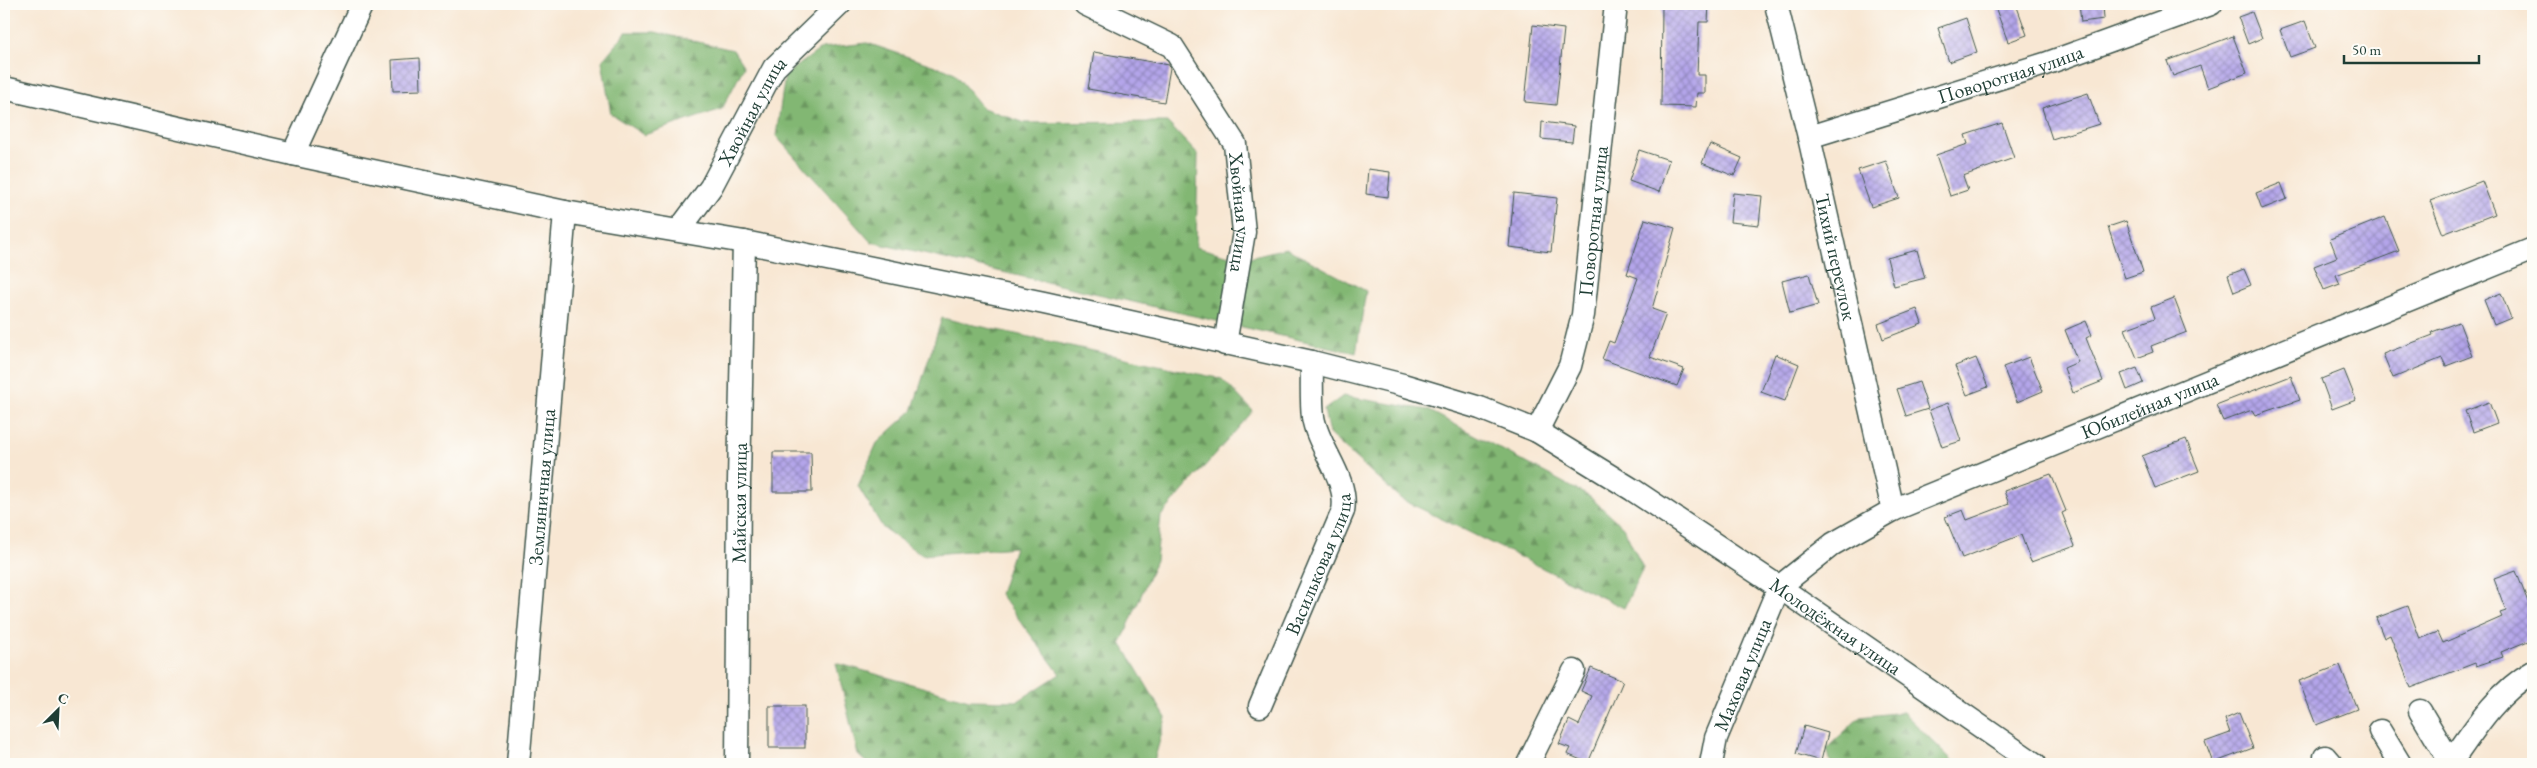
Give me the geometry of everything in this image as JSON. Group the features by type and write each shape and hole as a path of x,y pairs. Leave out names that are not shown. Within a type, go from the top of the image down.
{"street":[{"path":"293,154 361,4"},
{"name":"Хвойная улица","path":"679,230 711,187 774,68 840,4"},
{"name":"Хвойная улица","path":"1085,4 1172,46 1235,144 1244,232 1225,344"},
{"name":"Поворотная улица","path":"1537,430 1570,366 1583,316 1616,4"},
{"name":"Тихий переулок","path":"1776,4 1809,137 1893,510"},
{"name":"Поворотная улица","path":"1809,137 2045,64 2211,4"},
{"name":"Молодёжная улица","path":"4,88 293,154 565,212 744,242 1044,303 1312,362 1413,388 1480,408 1537,430 1633,490 1779,587 2035,764"},
{"name":"Земляничная улица","path":"518,764 565,212"},
{"name":"Майская улица","path":"737,764 739,481 744,242"},
{"name":"Юбилейная улица","path":"1779,587 1833,544 1893,510 2533,249"},
{"name":"Васильковая улица","path":"1260,706 1343,511 1345,498 1322,446 1313,417 1312,362"},
{"name":"Маховая улица","path":"1711,764 1716,738 1779,587"},
{"path":"1528,764 1574,671"},
{"path":"2420,711 2450,764 2500,699 2519,680 2533,672"},
{"path":"2380,731 2400,764"}],"green space":[{"path":"626,32 655,32 733,50 744,67 722,109 644,135 611,114 602,61"},
{"path":"867,43 953,72 983,108 1025,123 1167,122 1198,155 1196,247 1241,259 1286,248 1366,291 1356,353 871,242 776,136 785,75 822,48"},
{"path":"942,318 1222,379 1253,411 1161,516 1156,560 1121,643 1166,718 1154,761 1150,764 868,764 858,755 836,663 969,700 1018,701 1060,674 1000,594 1015,547 922,555 883,528 858,486 877,443 912,411"},
{"path":"1343,396 1428,410 1590,497 1623,527 1643,568 1624,608 1401,499 1329,434 1324,410"},
{"path":"1903,712 1956,764 1831,764 1827,748 1860,717"}],"building":[{"path":"1662,4 1709,4 1708,22 1699,22 1697,75 1705,75 1705,93 1697,93 1696,107 1661,106"},
{"path":"1994,4 2016,4 2027,35 2008,42"},
{"path":"2079,4 2103,4 2104,19 2081,22"},
{"path":"2252,12 2262,38 2248,44 2238,17"},
{"path":"1966,18 1977,52 1949,62 1938,28"},
{"path":"2305,21 2315,48 2290,57 2280,30"},
{"path":"1533,25 1564,29 1556,105 1525,102"},
{"path":"2233,36 2247,73 2208,88 2200,66 2173,76 2167,61"},
{"path":"1094,52 1169,65 1164,102 1088,89"},
{"path":"420,58 421,90 393,91 392,60"},
{"path":"2088,93 2099,124 2052,139 2042,108"},
{"path":"1542,122 1574,126 1572,142 1541,139"},
{"path":"2002,123 2014,158 1963,176 1968,190 1950,196 1936,155 1968,144 1965,135"},
{"path":"1710,144 1742,158 1734,176 1702,163"},
{"path":"1639,150 1669,160 1659,192 1629,181"},
{"path":"1886,161 1899,198 1871,207 1858,170"},
{"path":"1368,169 1390,172 1388,197 1366,194"},
{"path":"2482,181 2495,214 2443,234 2430,201"},
{"path":"2281,183 2287,199 2262,209 2256,193"},
{"path":"1514,193 1557,198 1551,252 1509,247"},
{"path":"1733,193 1762,196 1759,225 1730,222"},
{"path":"2385,217 2399,251 2336,275 2340,284 2324,290 2314,266 2337,257 2330,239"},
{"path":"1645,219 1675,228 1652,309 1666,314 1650,357 1684,369 1677,386 1602,359 1609,341 1614,343 1638,278 1627,274"},
{"path":"2126,221 2143,272 2125,278 2108,227"},
{"path":"1917,250 1925,278 1894,286 1887,258"},
{"path":"2244,269 2251,285 2234,292 2228,275"},
{"path":"1809,274 1818,305 1790,313 1782,281"},
{"path":"2501,293 2511,318 2494,325 2484,300"},
{"path":"2174,298 2187,332 2151,346 2153,352 2137,358 2125,329 2155,318 2151,307"},
{"path":"1917,309 1922,324 1883,339 1878,324"},
{"path":"2086,321 2092,335 2086,338 2103,381 2073,393 2064,368 2078,362 2065,330"},
{"path":"2459,322 2472,356 2446,366 2442,358 2393,378 2383,354 2433,335 2432,332"},
{"path":"1775,354 1799,364 1785,401 1761,392"},
{"path":"2029,357 2043,391 2017,402 2003,367"},
{"path":"1976,358 1988,387 1967,395 1955,366"},
{"path":"2137,368 2143,383 2127,390 2121,374"},
{"path":"2344,370 2356,400 2332,409 2321,379"},
{"path":"2291,376 2300,400 2255,415 2252,410 2223,421 2216,405"},
{"path":"1919,382 1928,409 1906,416 1897,389"},
{"path":"2489,402 2497,423 2473,432 2465,411"},
{"path":"1948,403 1961,441 1942,447 1929,410"},
{"path":"2186,439 2199,471 2155,488 2142,456"},
{"path":"773,452 811,452 812,492 773,492"},
{"path":"2051,474 2066,511 2062,513 2075,546 2031,562 2021,535 1962,558 1945,517 1963,510 1967,520 2009,504 2004,491"},
{"path":"2516,571 2528,602 2533,600 2533,639 2501,652 2503,657 2476,666 2475,663 2411,688 2390,635 2384,638 2376,618 2408,606 2420,639 2438,632 2443,643 2502,617 2500,613 2506,611 2494,579"},
{"path":"2340,665 2357,709 2316,725 2299,681"},
{"path":"1591,668 1623,681 1588,763 1567,754 1570,748 1559,744 1569,720 1579,725 1592,696 1581,691"},
{"path":"769,706 805,706 805,748 769,748"},
{"path":"2239,713 2253,748 2213,763 2205,742 2230,733 2225,719"},
{"path":"1804,726 1828,733 1821,761 1796,754"}]}
